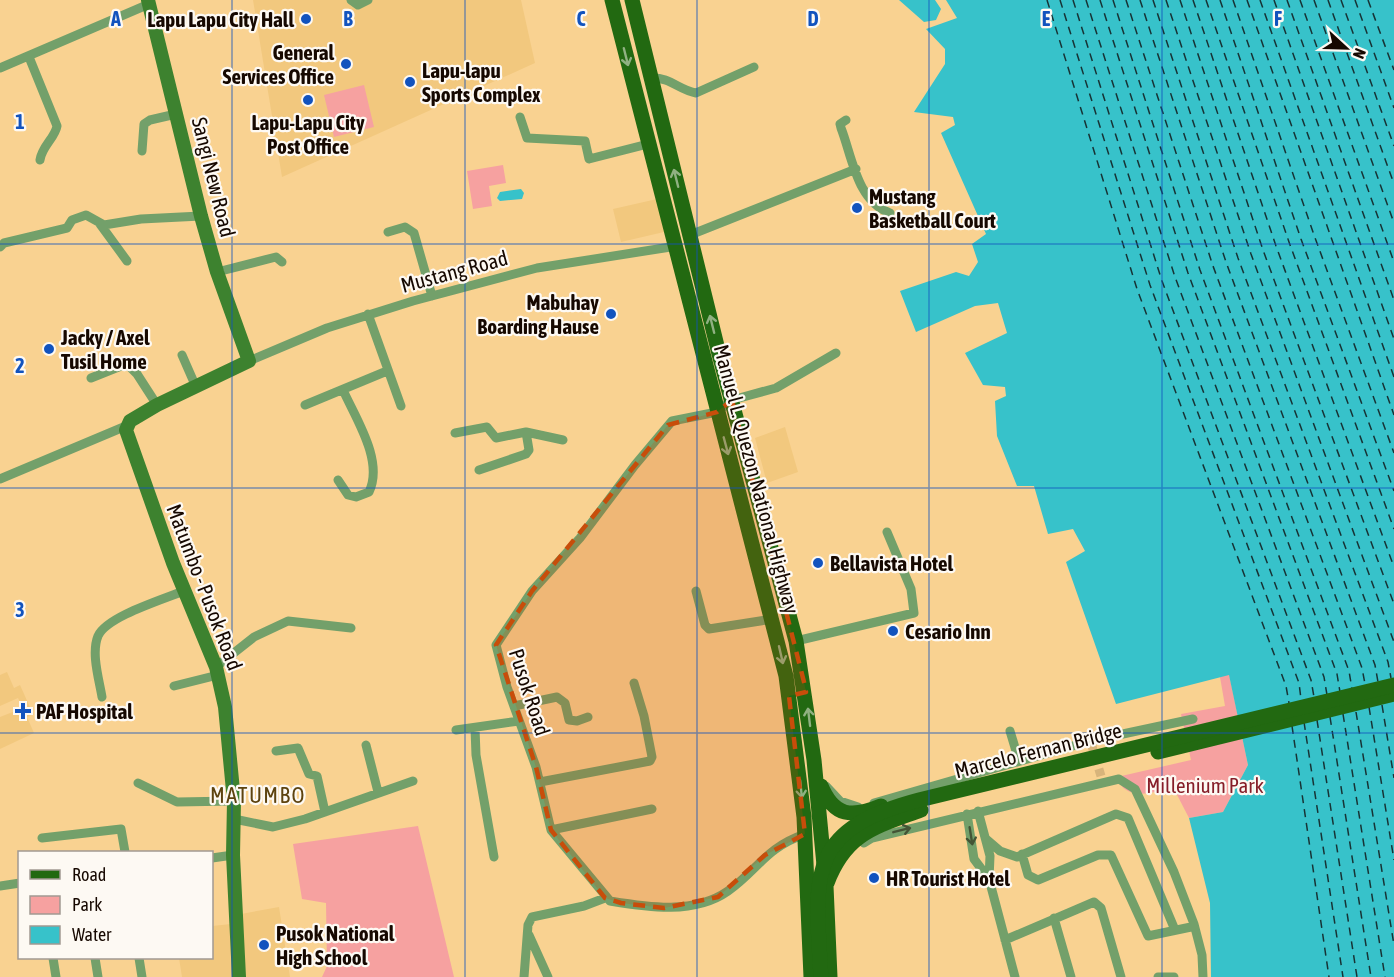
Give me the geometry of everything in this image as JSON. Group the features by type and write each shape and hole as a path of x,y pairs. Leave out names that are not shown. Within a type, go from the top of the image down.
{"main road":[{"name":"Manuel L. Quezon National Highway","path":"612,0 648,144 677,246 717,412 773,619 789,696 804,817 811,977"},
{"name":"Manuel L. Quezon National Highway","path":"632,0 732,400 796,641 806,692 816,775 826,886 830,977"},
{"name":"Marcelo Fernan Bridge","path":"821,977 817,884 826,860 842,835 851,827 883,810 1394,685"},
{"path":"789,696 806,692"},
{"name":"Marcelo Fernan Bridge","path":"826,886 834,866 847,846 874,827 921,810 1394,694"},
{"path":"816,775 826,799 840,811 863,813 917,794 1121,744 1156,743"},
{"path":"804,817 821,828 848,833 874,827"}],"street":[{"path":"351,0 358,5 368,0"},
{"path":"0,68 148,2"},
{"name":"Sangi New Road","path":"148,2 201,216 217,272 249,361"},
{"path":"29,57 57,126 44,147 40,160"},
{"path":"651,78 663,78 685,91 696,93 754,67"},
{"path":"142,151 144,124 150,120 176,114"},
{"path":"520,117 527,138 585,141 589,159 648,144"},
{"path":"846,120 840,124 841,128 871,201 890,213"},
{"path":"690,235 856,169"},
{"path":"0,247 4,243 67,228 72,220 82,216 100,224 201,216"},
{"path":"100,224 127,261"},
{"path":"388,232 405,227 414,233 432,296"},
{"name":"Mustang Road","path":"249,361 327,328 432,296 537,268 677,246"},
{"path":"217,272 274,257 282,262"},
{"path":"368,314 401,406"},
{"name":"Pusok Road","path":"605,898 581,863 551,830 540,782 496,645 519,610 580,538 668,425 672,422 717,412 732,400 776,388 836,353"},
{"path":"182,355 196,387"},
{"path":"0,479 126,426 157,405 249,361"},
{"path":"91,378 121,366 129,366 137,374 157,405"},
{"path":"305,405 387,371"},
{"path":"338,480 348,495 356,497 369,492 374,482 371,457 343,390"},
{"name":"Matumbo - Pusok Road","path":"126,426 149,498 217,671 225,707 234,801 233,855 239,977"},
{"path":"455,433 487,427 496,438 526,432 562,440"},
{"path":"479,470 526,454 529,450 526,432"},
{"path":"796,641 914,613 911,589 887,532"},
{"path":"102,697 96,645 102,631 112,622 186,590"},
{"path":"696,591 705,625 709,629 773,619"},
{"path":"174,686 217,671 254,637 288,621 351,628"},
{"path":"540,782 650,761 652,757 644,716 634,683"},
{"path":"514,706 558,697 565,703 569,720 577,722 588,717"},
{"path":"816,775 840,801 860,807 1090,742 1193,719"},
{"path":"456,730 519,721"},
{"path":"475,728 476,755 494,857"},
{"path":"1010,732 1019,761"},
{"path":"366,745 378,792"},
{"path":"276,751 298,748 309,774 317,776 325,812"},
{"path":"828,932 832,891 838,870 850,852 872,838 1102,780 1119,780 1135,789 1174,872 1194,924 1202,955 1203,977"},
{"path":"234,819 273,827 325,812 413,781"},
{"path":"138,783 177,802 234,801"},
{"path":"551,830 652,809"},
{"path":"978,812 990,856 988,879"},
{"path":"967,814 974,859 988,879 1015,977"},
{"path":"986,839 1009,856 1022,855 1116,814 1122,814 1128,818 1175,930"},
{"path":"42,838 121,829 124,851"},
{"path":"524,977 528,933 532,917 584,906 605,898 610,901 664,908 689,905 718,897 741,879 765,855 805,834"},
{"path":"213,858 233,855"},
{"path":"1022,855 1028,875 1038,879 1098,855 1111,855 1144,932 1151,936 1191,927"},
{"path":"0,886 18,883"},
{"path":"1005,940 1094,902 1101,908 1121,977"},
{"path":"1054,918 1071,977"},
{"path":"528,933 548,977"},
{"path":"53,959 56,977"},
{"path":"95,959 98,977"},
{"path":"139,959 142,977"},
{"path":"1158,977 1174,977"}],"highlighted area":[{"path":"732,400 806,692 789,696 805,834 765,855 718,897 664,908 621,903 605,898 551,830 536,767 498,657 496,645 532,591 668,425 717,412"}],"shaded area":[{"path":"253,0 521,0 535,63 282,177"},
{"path":"657,199 664,232 621,242 613,209"},
{"path":"785,427 798,472 767,483 755,438"},
{"name":"PAF Hospital","path":"7,672 14,688 20,685 33,714 27,717 34,733 0,749 0,717 23,708 18,698 0,706 0,675"},
{"name":"Pusok National High School","path":"279,907 290,977 246,977 241,914"},
{"name":"Pusok National High School","path":"231,924 235,977 182,977 179,959 213,959 213,926"}],"green space":[{"path":"364,85 374,127 334,137 324,95"},
{"path":"503,165 506,183 489,186 492,206 473,209 467,171"},
{"name":"Millenium Park","path":"1229,674 1248,765 1223,812 1189,818 1173,787 1141,794 1133,793 1121,785 1117,777 1191,760 1181,714 1225,706 1220,677"},
{"path":"418,826 454,977 322,977 327,966 326,903 302,899 293,844"}],"water":[{"path":"899,0 935,0 941,9 936,20 924,22"},
{"path":"946,0 1394,0 1394,977 1211,977 1210,903 1189,818 1223,812 1248,765 1229,675 1116,704 1066,562 1085,551 1073,529 1048,534 1034,486 1017,486 997,436 995,401 1006,396 1005,387 983,385 965,353 1007,333 998,303 975,306 916,332 900,291 956,272 969,276 978,262 972,244 986,234 941,133 955,125 953,117 914,112 945,64 945,49 926,29 957,18"},
{"path":"521,189 524,193 522,199 500,201 497,198 500,192"}],"ferry route":[{"path":"1047,0 1137,289 1286,686 1289,703"},
{"path":"1060,0 1150,285 1299,683 1301,699"},
{"path":"1073,0 1162,281 1311,680 1314,697"},
{"path":"1086,0 1175,277 1324,677 1327,695"},
{"path":"1100,0 1188,273 1337,674 1340,692"},
{"path":"1113,0 1200,270 1349,671 1352,689"},
{"path":"1126,0 1213,266 1362,668 1365,684"},
{"path":"1140,0 1226,262 1375,665 1378,682"},
{"path":"1153,0 1238,258 1388,662 1391,678"},
{"path":"1166,0 1251,254 1394,642"},
{"path":"1180,0 1263,250 1394,604"},
{"path":"1193,0 1276,246 1394,567"},
{"path":"1206,0 1289,242 1394,529"},
{"path":"1220,0 1301,239 1394,491"},
{"path":"1233,0 1314,235 1394,453"},
{"path":"1247,0 1394,415"},
{"path":"1260,0 1394,377"},
{"path":"1274,0 1394,339"},
{"path":"1287,0 1394,300"},
{"path":"1300,0 1394,262"},
{"path":"1314,0 1394,223"},
{"path":"1328,0 1394,184"},
{"path":"1341,0 1394,146"},
{"path":"1355,0 1394,108"},
{"path":"1368,0 1394,70"},
{"path":"1382,705 1394,778"},
{"path":"1369,707 1394,860"},
{"path":"1356,712 1394,945"},
{"path":"1343,714 1385,977"},
{"path":"1330,717 1371,977"},
{"path":"1317,720 1357,977"},
{"path":"1304,722 1343,977"},
{"path":"1292,726 1329,977"}],"tunnel":[{"path":"1091,743 1101,776"}],"place":[{"name":"Lapu Lapu City Hall","path":"306,19"},
{"name":"General Services Office","path":"346,64"},
{"name":"Lapu-lapu Sports Complex","path":"410,82"},
{"name":"Lapu-Lapu City Post Office","path":"308,100"},
{"name":"Mustang Basketball Court","path":"857,208"},
{"name":"Mabuhay Boarding Hause","path":"611,314"},
{"name":"Jacky / Axel Tusil Home","path":"49,349"},
{"name":"Bellavista Hotel","path":"818,563"},
{"name":"Cesario Inn","path":"893,631"},
{"name":"PAF Hospital","path":"23,711"},
{"name":"HR Tourist Hotel","path":"874,878"},
{"name":"Pusok National High School","path":"264,945"}],"district":[{"name":"MATUMBO","path":"258,795"}]}
